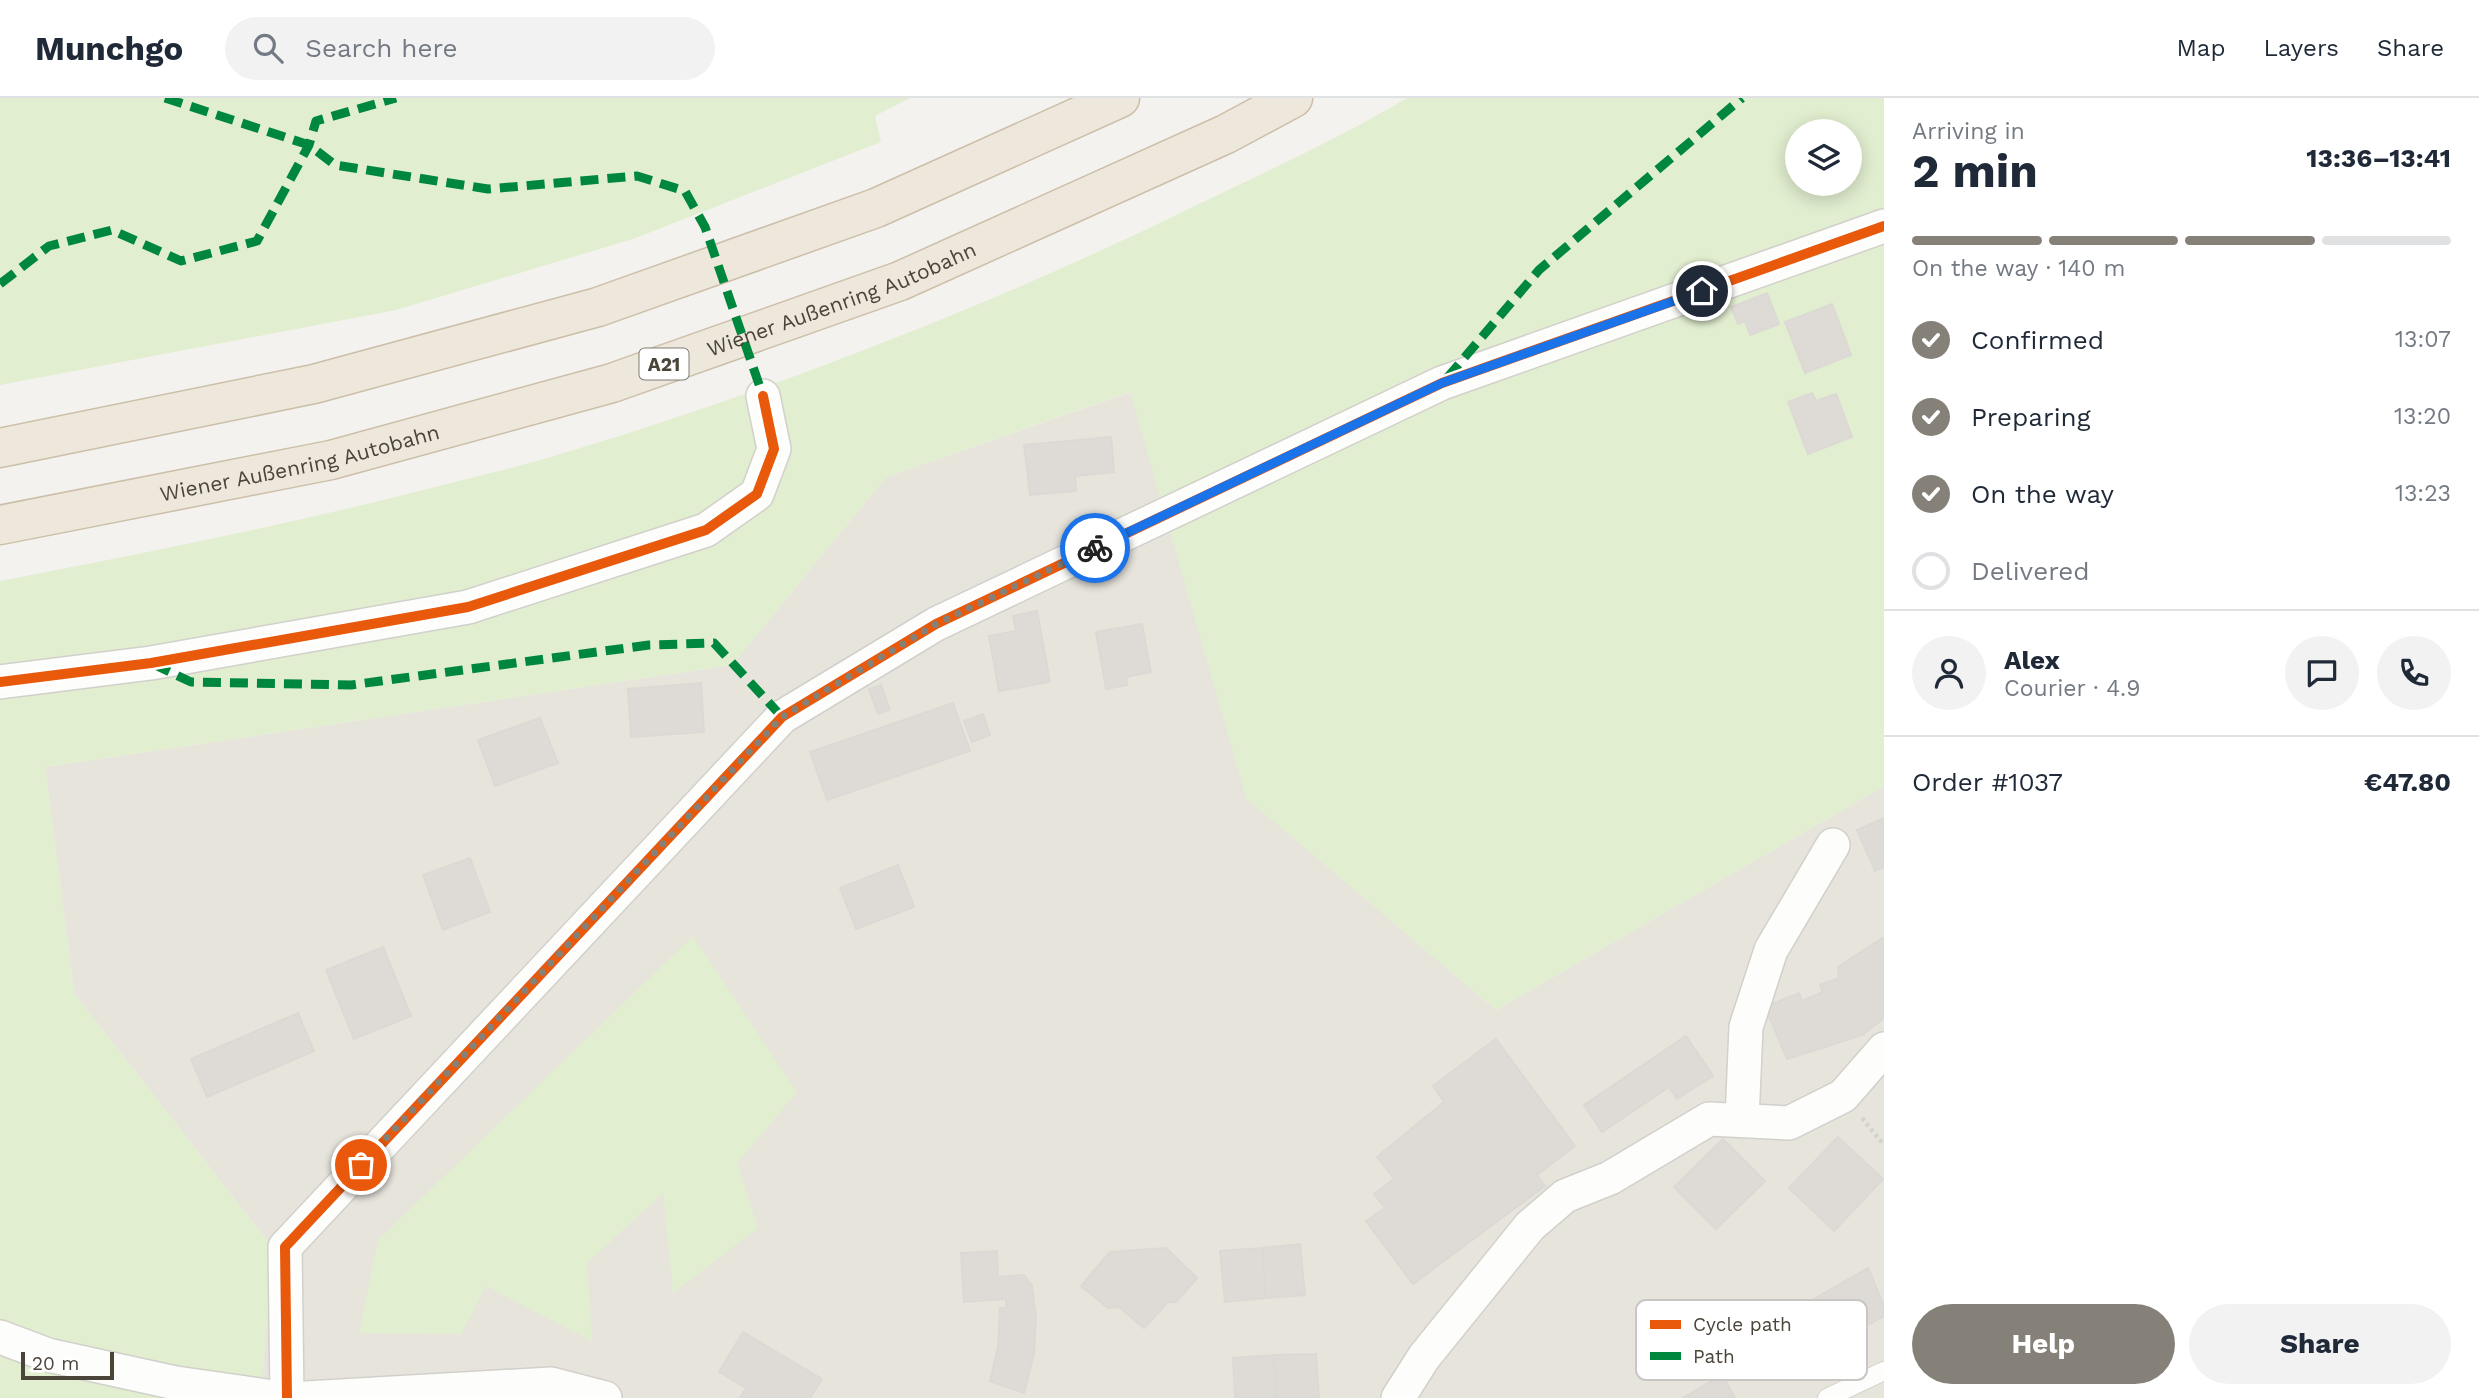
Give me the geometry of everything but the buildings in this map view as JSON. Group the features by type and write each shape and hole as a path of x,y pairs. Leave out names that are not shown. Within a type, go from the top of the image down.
{"highway":[{"path":"0,448 314,384 598,307 876,208 1120,98"},
{"name":"Wiener Außenring Autobahn","path":"0,525 331,460 612,383 900,281 1226,134 1293,98"}],"street":[{"path":"287,1398 285,1247 782,717 936,624 1442,383 1884,226"},
{"path":"0,682 151,663 468,607 706,530 757,494 774,449 763,396"},
{"path":"1742,1120 1746,1027 1771,950 1833,845"},
{"path":"1398,1398 1424,1357 1530,1226 1565,1196 1610,1178 1709,1119 1789,1123 1843,1096 1884,1049"},
{"path":"0,1336 48,1355 176,1383 280,1398"},
{"path":"306,1398 551,1384 605,1398"}],"lane":[{"path":"1867,1379 1884,1371"},
{"path":"1827,1398 1865,1380"}],"shaded area":[{"path":"1131,392 1247,798 1496,1010 1884,786 1884,1398 261,1398 272,1247 74,993 45,767 732,665 886,477"}],"green space":[{"path":"0,98 910,98 875,116 881,142 633,239 396,310 0,385"},
{"path":"1407,98 1884,98 1884,786 1496,1010 1246,798 1130,392 886,477 732,665 45,767 74,993 272,1247 261,1398 0,1398 0,581 229,535 399,496 544,459 721,402 883,343 1043,277 1330,140"},
{"path":"693,936 797,1092 737,1164 758,1228 673,1293 663,1193 587,1263 592,1341 486,1286 461,1334 359,1333 378,1240"}],"marked path":[{"path":"165,98 309,145 335,165 488,189 637,176 685,191 705,227 763,396"},
{"path":"0,284 49,246 112,230 181,261 257,241 309,145 316,121 396,98"},
{"path":"1447,378 1539,270 1742,98"},
{"path":"153,664 191,682 351,685 649,645 714,643 782,717"}],"cycle path":[{"path":"287,1398 285,1247 782,717 936,624 1442,383 1884,226"},
{"path":"0,682 151,663 468,607 706,530 757,494 774,449 763,396"}],"way so far":[{"path":"361,1165 782,717 936,624 1095,548"}],"route":[{"path":"1095,548 1442,383 1702,291"}]}
